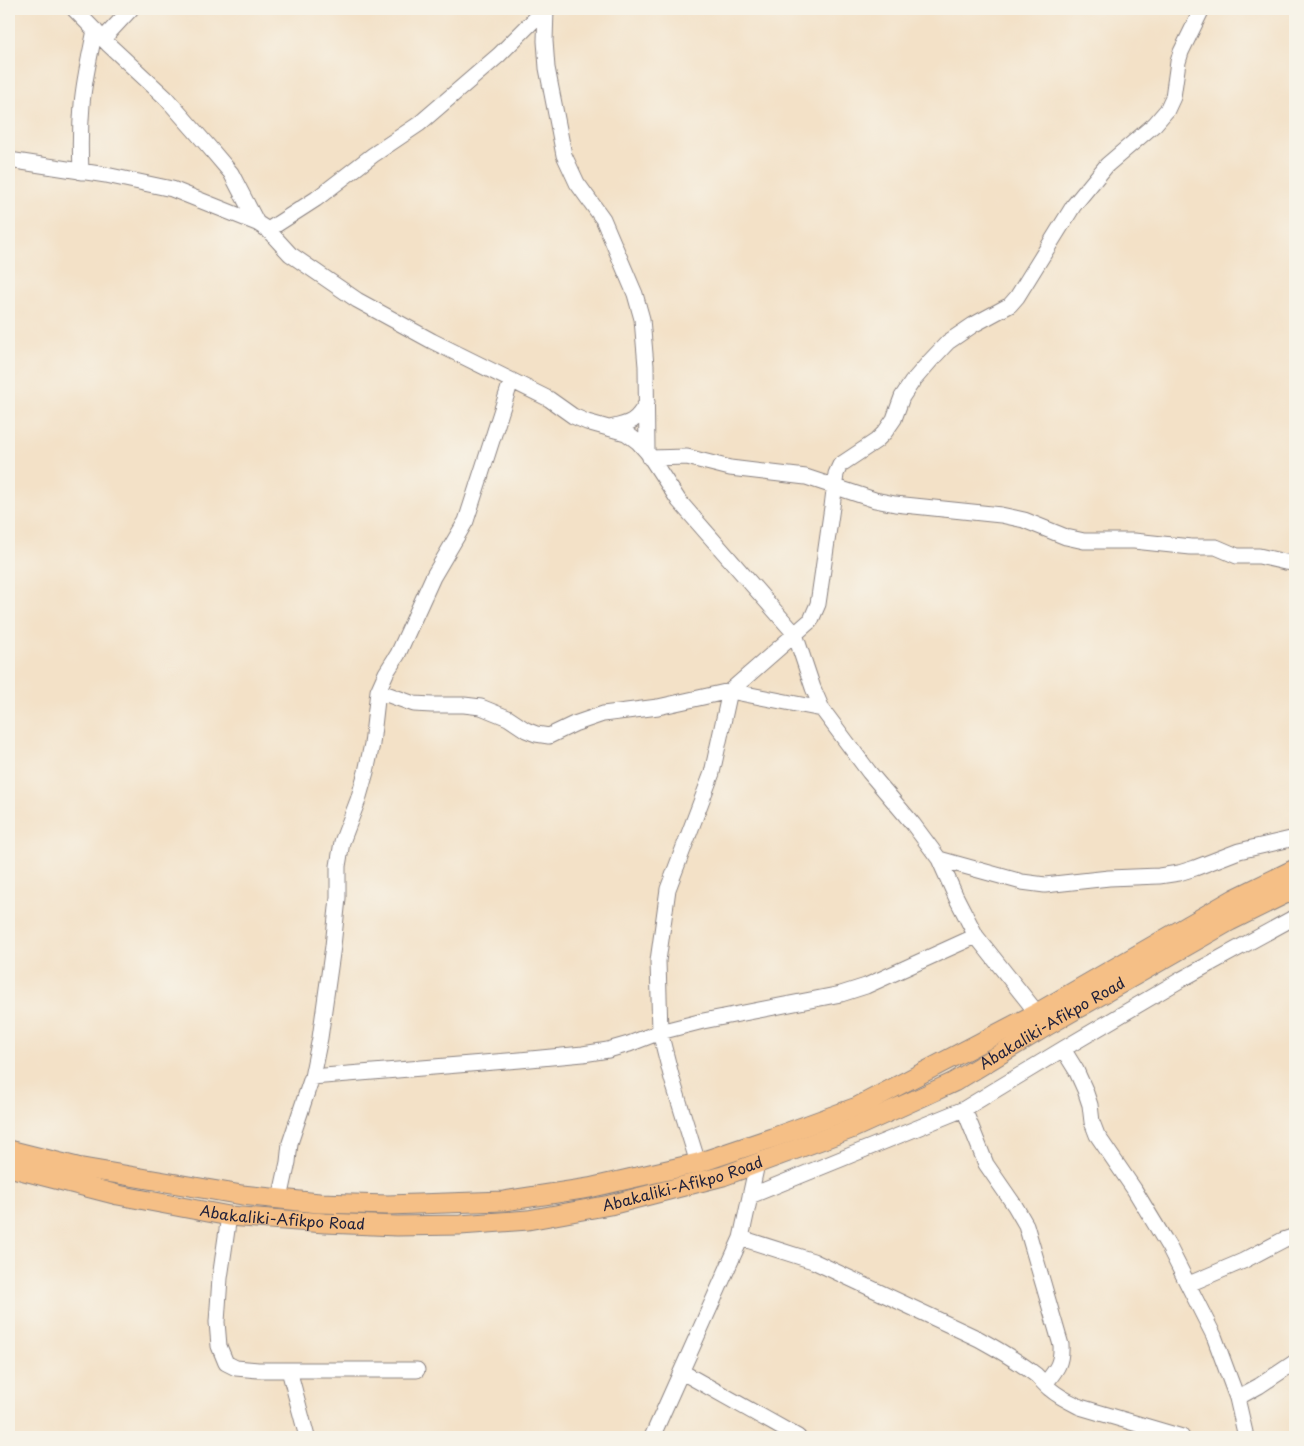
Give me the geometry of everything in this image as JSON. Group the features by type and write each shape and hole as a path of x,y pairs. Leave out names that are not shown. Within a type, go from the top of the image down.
{"main road":[{"path":"9,1150 77,1167 242,1194 319,1204 388,1205 504,1201 589,1188 698,1162 772,1138 857,1107 1037,1013 1234,899 1295,869"},
{"name":"Abakaliki-Afikpo Road","path":"9,1167 118,1195 229,1216 397,1226 528,1220 610,1205 723,1176 757,1164 852,1129 954,1082 1213,931 1295,889"}],"street":[{"path":"74,9 166,98 231,173 263,226 290,254 357,300 392,320 549,399 573,416 586,422 626,433 638,442 649,455 678,501 795,634 822,709 869,772 939,859 956,898 976,936 1037,1013"},
{"path":"81,172 80,136 82,103 88,66 99,35 131,9"},
{"path":"9,160 147,183 172,189 263,226 316,199 373,155 419,124 499,55 545,9"},
{"path":"545,9 547,68 564,155 577,183 603,219 635,294 642,319 648,400 649,455"},
{"path":"698,1162 672,1079 660,1032 658,961 668,889 712,773 730,691 811,620 818,604 836,474 840,465 876,441 885,432 894,418 902,397 912,382 948,342 973,325 1010,305 1074,205 1107,165 1154,124 1167,110 1173,97 1181,52 1202,9"},
{"path":"280,1199 290,1143 312,1077 320,1038 333,946 338,898 338,866 342,842 358,800 366,772 372,744 378,691 386,673 398,654 433,577 466,521 511,381"},
{"path":"610,428 628,424 635,420 648,400"},
{"path":"649,455 687,457 730,468 806,477 875,500 895,504 985,513 1024,520 1066,537 1084,541 1134,541 1191,547 1216,547 1237,556 1259,556 1295,563"},
{"path":"378,691 414,704 482,707 508,718 526,730 549,736 574,724 603,714 658,707 730,691 822,709"},
{"path":"939,859 1022,882 1045,885 1109,878 1159,876 1195,868 1223,856 1258,846 1295,838"},
{"path":"750,1196 964,1109 1182,979 1295,917"},
{"path":"312,1077 583,1054 629,1044 660,1032 703,1021 841,994 866,986 976,936"},
{"path":"1063,1049 1076,1070 1085,1090 1097,1135 1134,1189 1164,1239 1189,1284 1214,1336 1237,1398 1246,1437"},
{"path":"964,1109 986,1164 1026,1225 1061,1345 1062,1357 1057,1368 1045,1384"},
{"path":"652,1437 741,1238 757,1164"},
{"path":"229,1216 220,1278 217,1322 219,1346 226,1363 236,1368 258,1370 417,1370"},
{"path":"1189,1284 1295,1236"},
{"path":"741,1238 814,1262 979,1339 1000,1350 1065,1400 1080,1407 1182,1437"},
{"path":"1237,1398 1295,1362"},
{"path":"289,1370 307,1437"},
{"path":"682,1372 798,1437"}]}
